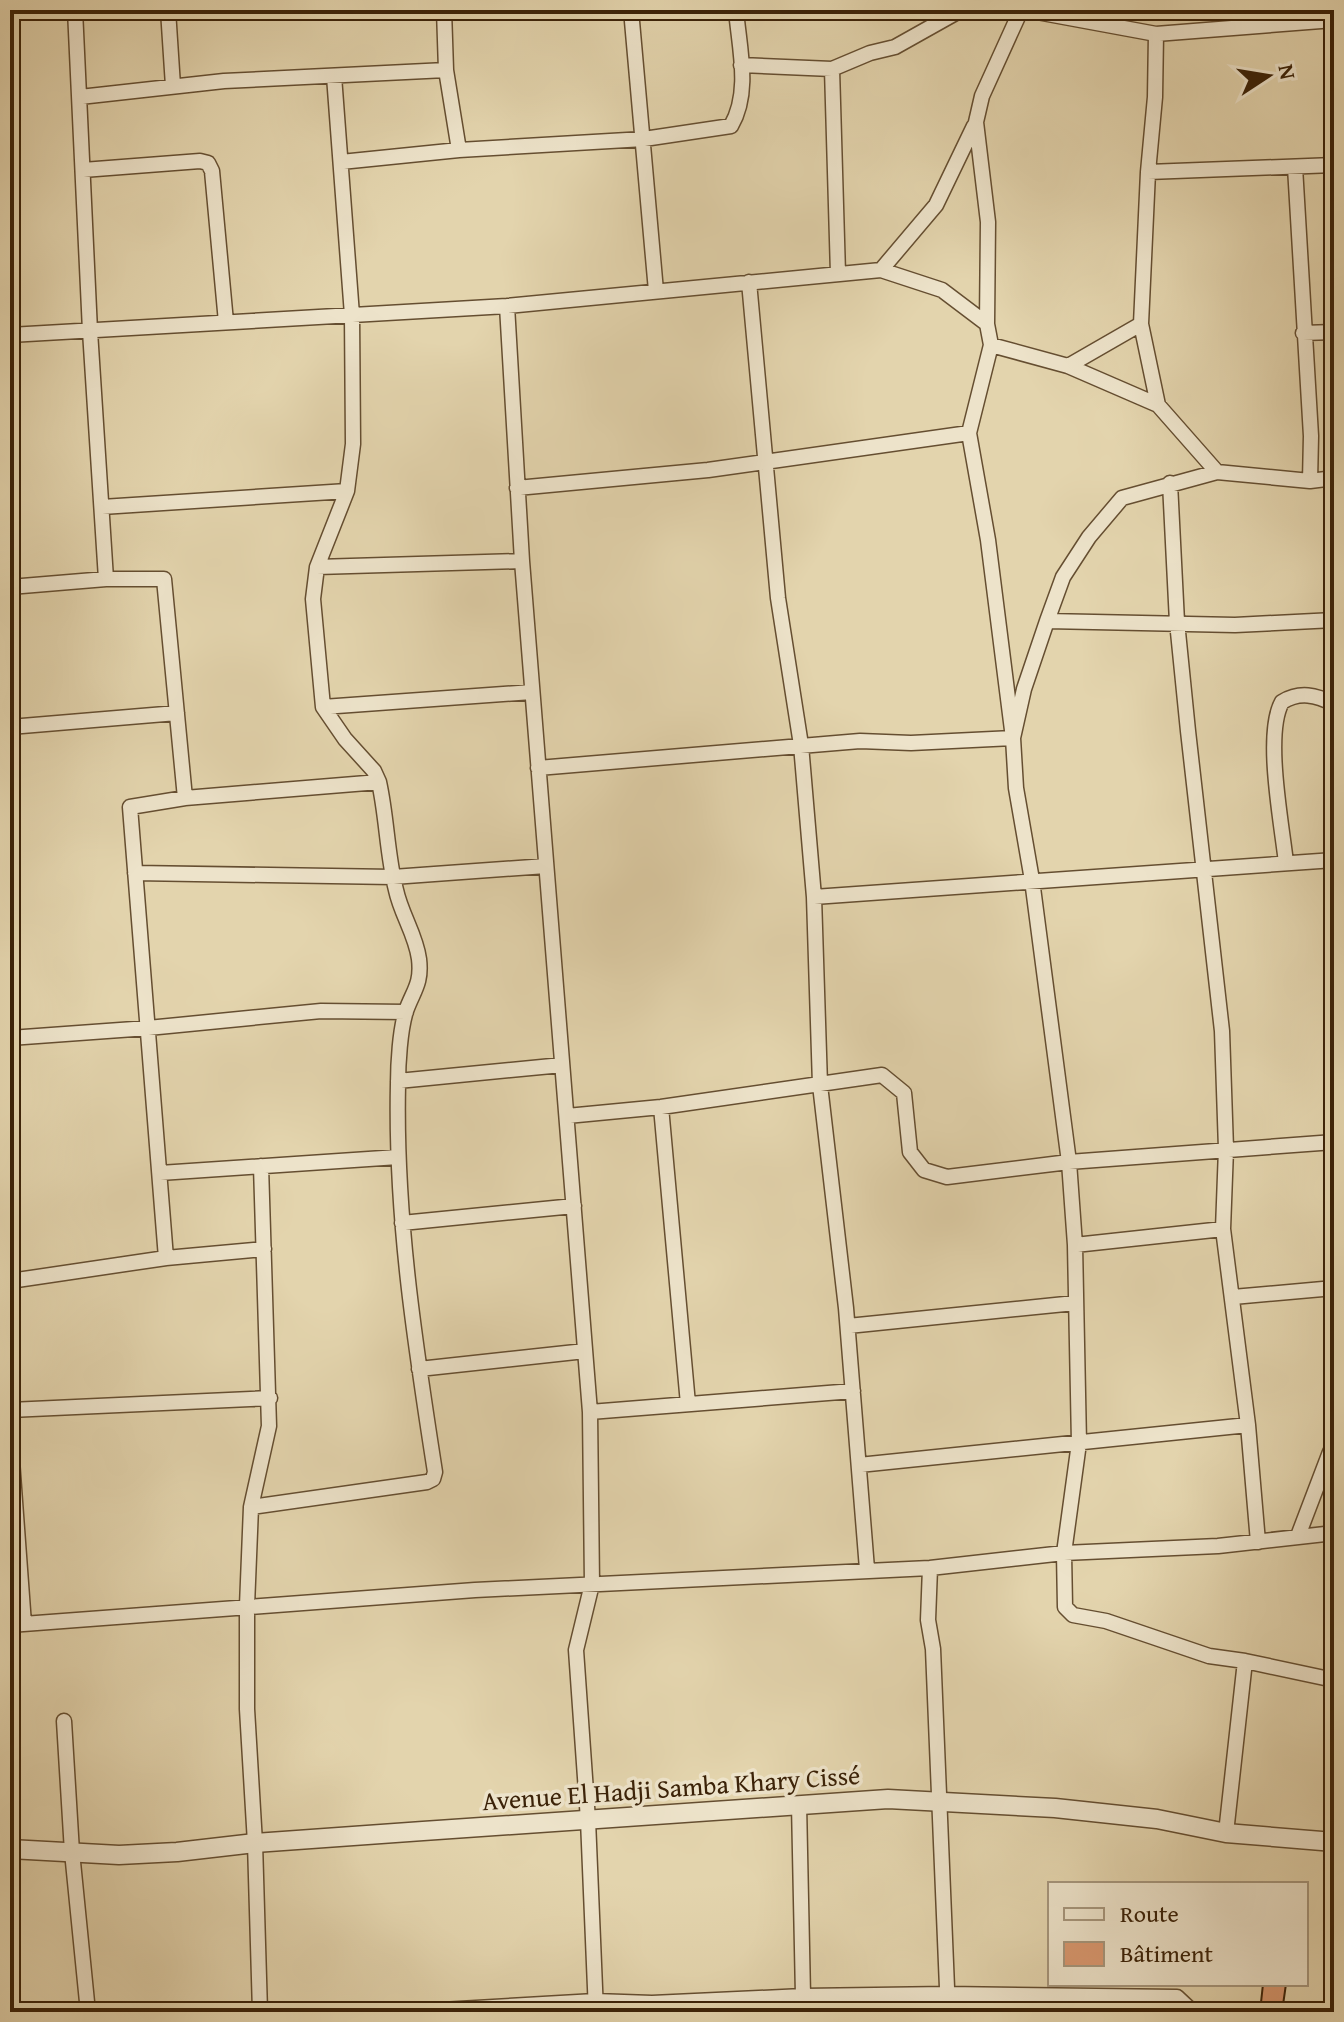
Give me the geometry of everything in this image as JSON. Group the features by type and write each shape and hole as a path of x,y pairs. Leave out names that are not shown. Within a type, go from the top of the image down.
{"street":[{"path":"75,10 90,331 106,579"},
{"path":"168,10 173,86"},
{"path":"444,10 446,70 459,150"},
{"path":"631,10 656,291"},
{"path":"341,162 459,150 644,139 731,126 741,98 736,10"},
{"path":"741,65 832,69 870,53 895,47 961,10"},
{"path":"881,270 936,205 976,122 982,96 1023,10 1156,34 1285,17 1334,20"},
{"path":"1156,34 1141,324 1158,405"},
{"path":"832,69 838,274"},
{"path":"80,97 224,81 446,70"},
{"path":"251,1507 427,1482 433,1479 435,1472 419,1369 402,1223 398,1157 398,1081 406,1012 417,989 419,958 393,877 379,782 374,771 345,739 323,707 313,599 317,567 347,491 353,444 352,315 334,76"},
{"path":"976,122 988,222 987,324 991,345 969,433 988,540 1013,738 1016,788 1032,880 1069,1162 1075,1245 1079,1443 1064,1553 1065,1607 1073,1615 1106,1621 1209,1656 1334,1680"},
{"path":"83,170 200,161 208,163 212,171 226,322"},
{"path":"1148,172 1334,165"},
{"path":"1295,167 1311,436 1310,481"},
{"path":"10,335 507,306 881,270 942,290 987,324"},
{"path":"749,282 778,598 801,745 814,897 820,1085 848,1326 867,1569"},
{"path":"507,306 522,561 590,1412 592,1584 576,1650 588,1820 595,2007"},
{"path":"1068,366 1141,324"},
{"path":"1303,333 1334,332"},
{"path":"991,345 1068,366 1158,405 1217,472"},
{"path":"517,488 708,470 969,433"},
{"path":"1013,738 1024,689 1063,577 1089,537 1122,498 1217,472 1310,481 1334,478"},
{"path":"1170,483 1177,622 1222,1031 1226,1149 1223,1229 1248,1425 1258,1542"},
{"path":"102,507 347,491"},
{"path":"317,567 522,561"},
{"path":"10,587 106,579 164,580 185,798"},
{"path":"1047,621 1235,625 1334,620"},
{"path":"323,707 532,692"},
{"path":"1286,863 1275,753 1274,725 1278,711 1282,702 1300,695 1320,697 1334,704"},
{"path":"10,727 177,713"},
{"path":"538,768 860,741 911,743 1013,738"},
{"path":"166,1258 130,807 185,798 379,782"},
{"path":"814,897 1334,860"},
{"path":"135,873 393,877 546,866"},
{"path":"10,1038 321,1011 406,1012"},
{"path":"398,1081 562,1065"},
{"path":"567,1116 661,1107 882,1075 904,1093 910,1152 924,1170 947,1177 1069,1162 1334,1142"},
{"path":"661,1107 688,1404"},
{"path":"160,1173 398,1157"},
{"path":"260,2012 247,1709 247,1606 251,1507 267,1444 270,1398 261,1166"},
{"path":"402,1223 574,1206"},
{"path":"1075,1245 1223,1229"},
{"path":"10,1281 166,1258 264,1249"},
{"path":"1233,1297 1334,1288"},
{"path":"848,1326 1075,1303"},
{"path":"419,1369 585,1351"},
{"path":"590,1412 853,1391"},
{"path":"10,1410 270,1398"},
{"path":"859,1465 1248,1425"},
{"path":"10,1433 17,1625 247,1606 592,1584 930,1568 1064,1553 1258,1542 1334,1533"},
{"path":"1298,1536 1334,1448"},
{"path":"930,1568 928,1620 933,1649 948,2012"},
{"path":"1226,1833 1245,1661"},
{"path":"64,1721 72,1852 88,2012"},
{"name":"Avenue El Hadji Samba Khary Cissé","path":"10,1849 119,1855 177,1852 255,1843 888,1799 1055,1808 1157,1819 1226,1833 1334,1842"},
{"path":"799,1804 803,1996"},
{"path":"407,2012 595,2007 803,1996 947,1994 1177,1997 1193,2012"}],"building":[{"path":"1263,1986 1286,1986 1282,2012 1260,2012"}]}
